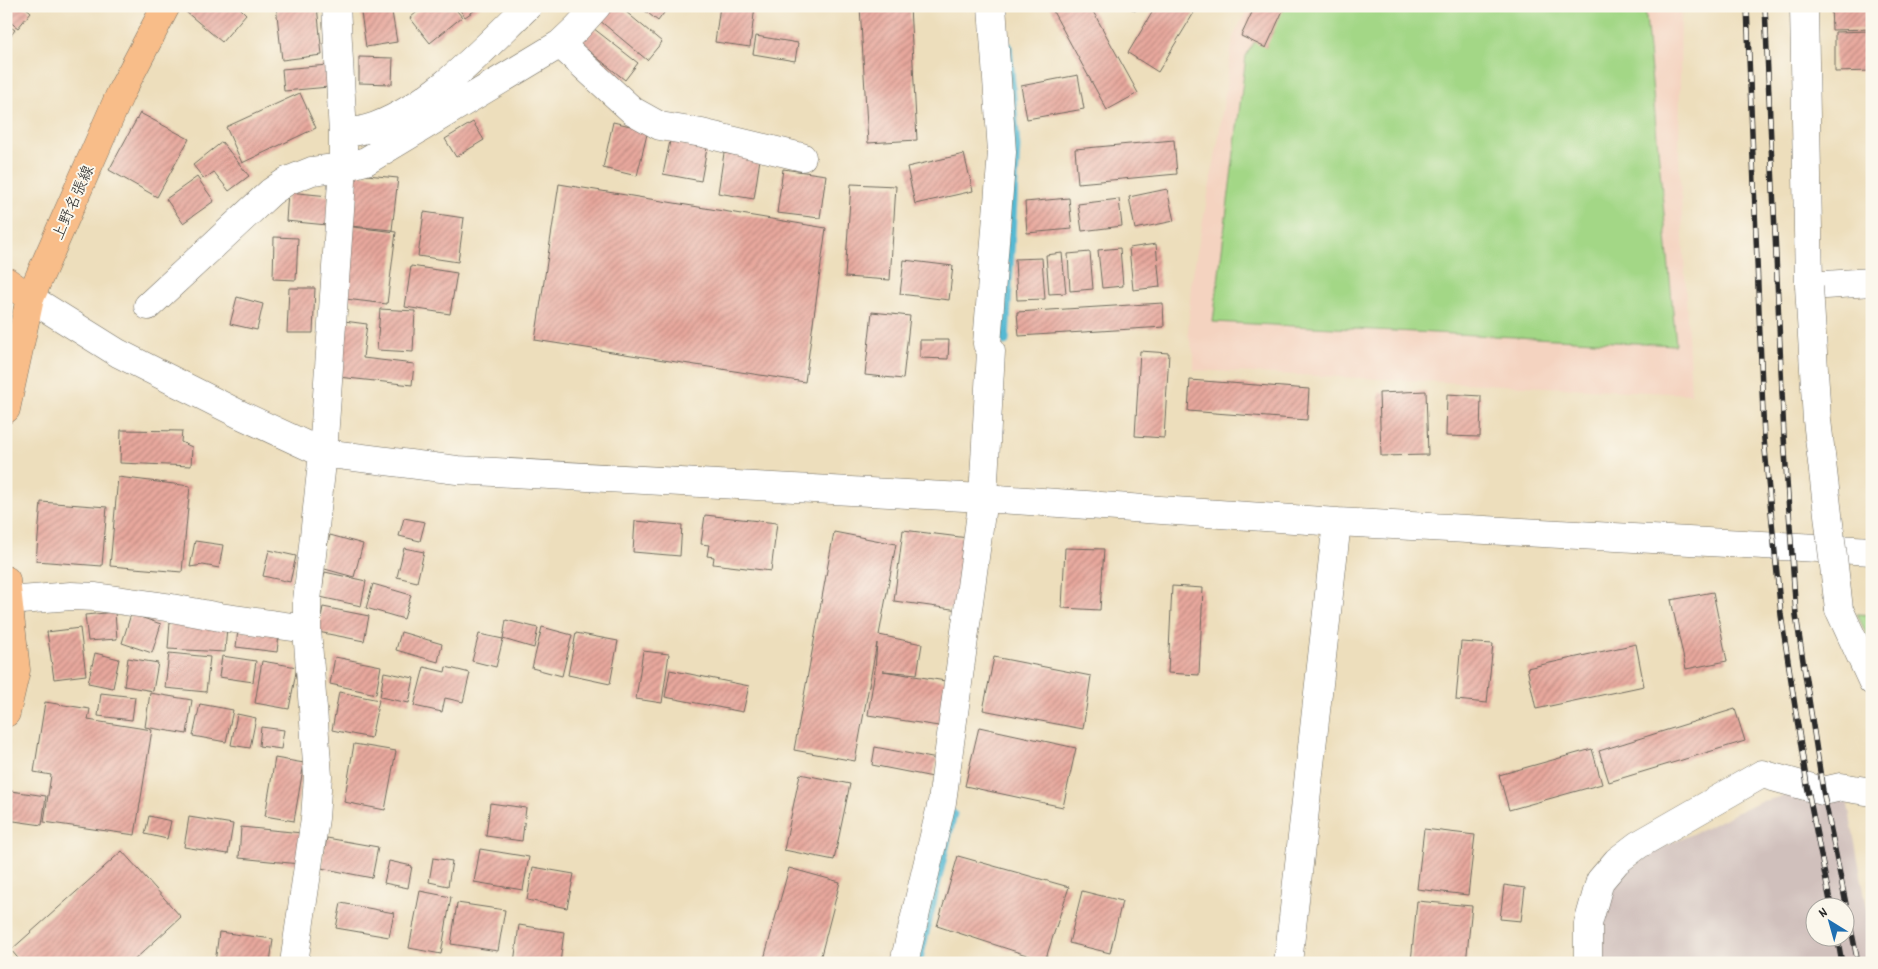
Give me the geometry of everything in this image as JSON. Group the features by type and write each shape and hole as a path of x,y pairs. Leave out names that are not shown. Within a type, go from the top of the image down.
{"main road":[{"name":"上野名張線","path":"6,409 30,298 121,92 166,6"},
{"path":"6,281 30,298"},
{"path":"6,713 16,670 7,590"}],"street":[{"path":"294,963 315,818 318,776 307,629 307,601 323,453 343,168 336,6"},
{"path":"343,134 383,123 432,93 459,72 528,6"},
{"path":"148,306 271,192 287,181 312,172 343,168 366,161 560,44 597,6"},
{"path":"904,963 942,802 983,498 991,351 987,344 1002,152 992,6"},
{"path":"1804,6 1809,286 1816,420 1839,609 1872,681"},
{"path":"560,44 634,111 660,126 702,133 802,156"},
{"path":"1809,286 1872,282"},
{"path":"30,298 118,353 239,414 323,453 457,470 983,498 1337,522 1872,551"},
{"path":"1288,963 1337,522"},
{"path":"7,590 96,597 307,629"},
{"path":"1588,963 1588,924 1600,881 1617,861 1638,845 1762,774 1823,791 1841,786 1872,792"}],"shaded area":[{"path":"1249,6 1681,6 1679,156 1691,394 1194,370 1194,355 1188,334 1191,284 1218,142 1233,37"},
{"path":"1793,794 1847,800 1872,934 1872,963 1603,963 1598,915 1606,888 1653,851 1706,828 1758,802"}],"green space":[{"path":"1274,6 1645,6 1676,345 1213,322 1246,56"},
{"path":"1857,614 1872,615 1872,646"}],"building":[{"path":"6,6 24,6 31,12 18,28 6,19"},
{"path":"191,6 238,6 246,14 222,42 186,12"},
{"path":"276,6 317,6 322,55 282,60"},
{"path":"360,6 391,6 397,42 366,47"},
{"path":"424,6 453,6 462,17 430,43 410,18"},
{"path":"457,6 481,6 465,17"},
{"path":"610,6 619,6 662,42 647,60 599,20"},
{"path":"639,6 669,6 658,21"},
{"path":"720,6 755,6 750,47 715,42"},
{"path":"860,6 910,6 917,140 868,143"},
{"path":"1050,6 1090,6 1138,93 1107,110"},
{"path":"1127,6 1138,6 1135,11"},
{"path":"1156,6 1198,6 1158,72 1128,53"},
{"path":"1255,6 1285,6 1266,48 1241,36"},
{"path":"1831,6 1872,6 1872,29 1832,30"},
{"path":"6,24 15,30 6,42"},
{"path":"593,28 638,63 625,80 580,44"},
{"path":"1872,31 1872,71 1835,72 1835,32"},
{"path":"756,36 798,43 795,61 753,54"},
{"path":"359,57 393,58 392,84 359,83"},
{"path":"328,65 329,87 284,91 282,69"},
{"path":"1078,75 1084,109 1027,119 1021,86"},
{"path":"6,91 12,96 6,103"},
{"path":"300,93 316,128 242,163 226,127"},
{"path":"140,113 189,139 157,197 109,170"},
{"path":"473,122 484,140 456,157 445,139"},
{"path":"613,122 648,130 637,176 603,168"},
{"path":"1174,140 1177,174 1078,183 1075,149"},
{"path":"670,141 707,148 701,181 663,174"},
{"path":"222,142 249,176 229,191 214,172 204,179 193,165"},
{"path":"724,153 760,159 754,199 718,193"},
{"path":"964,154 973,191 915,204 907,167"},
{"path":"783,169 826,175 820,218 777,213"},
{"path":"356,174 398,178 392,230 350,226"},
{"path":"197,177 214,201 183,223 166,199"},
{"path":"559,184 826,228 805,382 535,340"},
{"path":"851,184 896,186 890,280 845,277"},
{"path":"1167,189 1174,221 1135,229 1129,197"},
{"path":"288,192 329,196 327,225 286,221"},
{"path":"1069,198 1072,229 1027,233 1025,202"},
{"path":"1119,199 1122,226 1082,231 1078,204"},
{"path":"424,212 464,218 458,262 418,256"},
{"path":"345,226 396,232 387,304 337,298"},
{"path":"274,237 298,238 296,280 273,279"},
{"path":"1156,244 1160,287 1133,290 1129,248"},
{"path":"1120,248 1123,286 1102,288 1098,250"},
{"path":"1090,252 1093,289 1070,291 1068,254"},
{"path":"1062,253 1066,293 1049,294 1046,255"},
{"path":"1042,258 1045,299 1017,300 1015,259"},
{"path":"904,260 953,266 949,300 900,294"},
{"path":"411,266 457,273 450,314 405,307"},
{"path":"289,288 315,288 313,333 287,333"},
{"path":"237,297 263,304 257,330 230,324"},
{"path":"1163,303 1164,327 1019,336 1017,312"},
{"path":"380,309 415,311 413,352 377,350"},
{"path":"872,312 910,316 903,379 865,375"},
{"path":"344,321 367,324 363,358 414,364 412,385 338,377"},
{"path":"920,340 949,340 948,359 920,358"},
{"path":"1140,351 1169,353 1164,438 1135,436"},
{"path":"1190,380 1309,389 1307,420 1188,411"},
{"path":"1426,391 1428,455 1381,456 1379,393"},
{"path":"1447,394 1481,396 1480,437 1446,436"},
{"path":"121,430 182,431 181,442 192,447 191,466 120,463"},
{"path":"118,477 190,486 182,572 110,566"},
{"path":"41,502 107,507 102,566 36,561"},
{"path":"705,515 777,523 771,571 713,564 714,557 707,556 709,545 701,544"},
{"path":"404,518 425,522 420,541 399,536"},
{"path":"635,521 682,525 680,556 633,552"},
{"path":"903,530 968,538 959,610 894,601"},
{"path":"834,532 896,544 879,635 922,644 917,674 883,671 952,682 945,727 868,715 877,643 855,761 794,750"},
{"path":"330,535 363,544 354,577 321,568"},
{"path":"195,541 223,545 219,568 203,565 190,567"},
{"path":"404,548 424,552 417,582 397,577"},
{"path":"1065,548 1104,549 1100,610 1062,608"},
{"path":"269,550 296,556 290,582 263,576"},
{"path":"325,572 366,581 361,606 320,597"},
{"path":"373,584 411,595 404,619 366,608"},
{"path":"1172,586 1203,588 1199,675 1168,673"},
{"path":"1713,592 1727,661 1686,669 1671,600"},
{"path":"323,607 369,616 364,641 318,632"},
{"path":"115,612 117,639 88,641 85,615"},
{"path":"131,614 161,624 152,653 122,643"},
{"path":"506,620 538,628 534,648 503,639"},
{"path":"170,622 227,626 225,652 168,649"},
{"path":"542,627 572,635 562,676 532,668"},
{"path":"80,628 86,675 54,679 47,632"},
{"path":"238,630 279,635 277,652 236,647"},
{"path":"401,632 442,644 438,662 396,650"},
{"path":"576,633 618,641 610,684 568,675"},
{"path":"479,634 503,639 496,667 472,661"},
{"path":"1461,642 1493,644 1487,703 1456,700"},
{"path":"1636,644 1644,686 1536,709 1527,668"},
{"path":"643,651 669,654 662,703 636,699"},
{"path":"95,653 119,659 113,688 88,683"},
{"path":"169,653 210,657 206,692 165,688"},
{"path":"222,656 256,661 253,682 219,677"},
{"path":"335,657 381,666 376,694 330,684"},
{"path":"994,657 1091,676 1083,729 983,710"},
{"path":"128,658 158,663 153,691 124,686"},
{"path":"262,661 297,667 289,709 255,703"},
{"path":"424,667 445,672 446,667 470,673 463,702 445,698 442,712 414,706"},
{"path":"670,670 749,686 743,712 665,697"},
{"path":"384,672 414,678 409,703 380,697"},
{"path":"339,692 379,700 371,738 332,730"},
{"path":"101,693 135,697 132,720 98,716"},
{"path":"150,693 192,700 187,734 145,727"},
{"path":"45,702 90,709 88,720 152,730 135,835 44,822 51,775 34,772"},
{"path":"200,704 233,710 226,742 193,736"},
{"path":"1735,709 1745,741 1609,782 1599,751"},
{"path":"237,714 256,718 250,748 231,745"},
{"path":"261,727 284,730 281,749 259,746"},
{"path":"979,727 1076,748 1063,807 965,786"},
{"path":"354,744 396,751 385,810 344,802"},
{"path":"875,747 937,759 933,777 872,765"},
{"path":"1592,749 1602,784 1509,810 1499,775"},
{"path":"275,758 304,763 294,821 265,816"},
{"path":"800,774 850,784 834,860 784,850"},
{"path":"11,791 46,796 42,825 7,820"},
{"path":"490,803 526,808 522,841 486,836"},
{"path":"149,816 171,821 167,839 145,834"},
{"path":"189,817 233,824 228,854 184,847"},
{"path":"241,827 302,833 300,864 239,858"},
{"path":"1424,829 1475,835 1468,895 1417,889"},
{"path":"327,838 378,847 372,878 321,868"},
{"path":"480,849 529,857 523,890 474,882"},
{"path":"122,851 181,917 131,963 22,963 11,950"},
{"path":"958,856 1069,887 1045,961 937,926"},
{"path":"433,858 452,861 448,886 429,882"},
{"path":"389,861 412,866 408,888 384,883"},
{"path":"533,867 574,874 567,908 527,900"},
{"path":"789,868 840,882 819,963 777,963 764,959"},
{"path":"1504,885 1525,888 1521,921 1500,919"},
{"path":"420,891 451,897 441,954 409,948"},
{"path":"1082,891 1122,901 1110,953 1069,943"},
{"path":"1417,901 1472,906 1466,963 1411,962"},
{"path":"341,903 394,913 389,937 336,928"},
{"path":"457,903 505,910 498,951 451,944"},
{"path":"519,925 564,932 560,963 514,963"},
{"path":"219,932 273,939 270,963 215,963"}],"waterway":[{"path":"1005,341 1016,147 1008,46"},
{"path":"918,963 953,814"}],"railway":[{"path":"1747,6 1764,439 1781,615 1807,785 1829,896"},
{"path":"1765,6 1784,437 1796,615 1823,791 1858,963"},
{"path":"1839,946 1842,963"}]}
